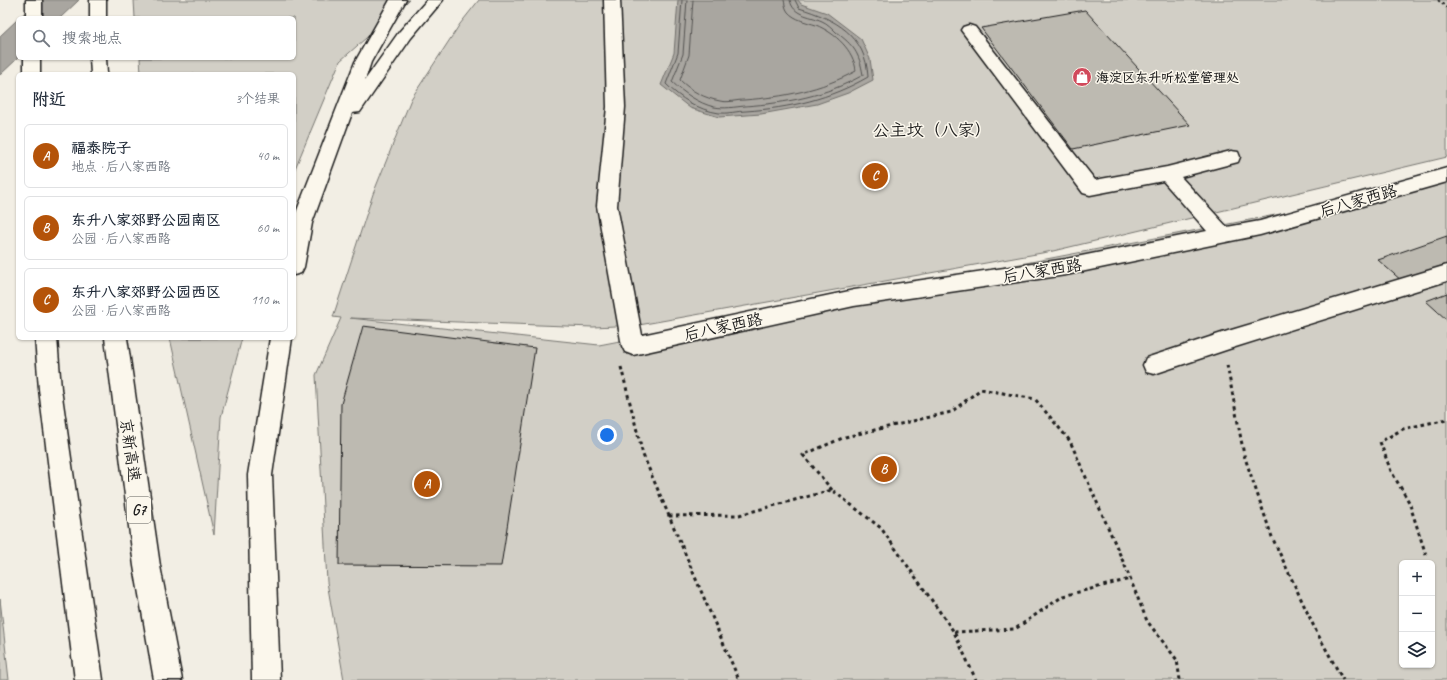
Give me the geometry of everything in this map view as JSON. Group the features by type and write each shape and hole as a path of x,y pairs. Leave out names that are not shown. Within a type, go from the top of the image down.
{"main road":[{"path":"34,0 34,16"},
{"path":"98,0 98,16"},
{"path":"296,256 302,223 363,62 398,0"},
{"path":"336,134 405,35 435,0"},
{"path":"612,0 616,107 607,206 634,346"},
{"path":"969,30 1090,188 1167,174 1232,157"},
{"path":"32,60 32,72"},
{"path":"98,60 99,72"},
{"path":"1167,174 1222,235"},
{"name":"后八家西路","path":"634,346 854,298 1066,267 1260,228 1447,175"},
{"path":"1154,365 1223,342 1447,273"},
{"path":"46,340 50,389 90,680"},
{"name":"京新高速","path":"116,340 147,566 168,680"},
{"path":"266,680 260,475 281,340"}],"path":[{"path":"1438,0 1447,8"},
{"path":"1223,342 1244,455 1272,537 1316,631 1343,680"},
{"path":"634,346 617,353 644,455 739,680"},
{"path":"976,680 954,632 880,528 832,490 803,455 845,437 951,412 981,389 1035,399 1070,441 1147,621 1177,660 1180,680"},
{"path":"1426,556 1409,502 1391,471 1380,442 1404,429 1447,419"},
{"path":"669,516 739,515 832,490"},
{"path":"954,632 1015,629 1063,596 1130,579"}],"shaded area":[{"path":"134,0 409,0 340,61 296,166 296,72 141,72 140,60 296,60 296,16 135,16"},
{"path":"479,0 1447,0 1447,157 1053,251 639,325 593,327 350,318 599,345 1447,182 1447,680 344,680 327,582 316,375 341,318 333,317 373,194 411,99 460,24"},
{"path":"170,340 241,340 221,417 214,535"},
{"path":"0,599 9,680 0,680"}],"water":[{"path":"39,0 79,0 62,16 21,16"},
{"path":"678,0 798,0 801,4 827,13 861,39 870,59 873,80 848,93 817,104 761,114 719,117 690,108 661,85 674,53"},
{"path":"16,21 16,60 0,75 0,36"}],"building":[{"name":"海淀区东升听松堂管理处","path":"1085,10 1190,125 1073,149 981,28"},
{"path":"1447,236 1447,265 1402,281 1378,260"},
{"path":"1447,293 1447,320 1426,301"},
{"path":"363,326 535,348 501,566 339,565 341,404"}],"place":[{"name":"海淀区东升听松堂管理处","path":"1082,77"},
{"name":"东升八家郊野公园西区","path":"875,176"},
{"name":"东升八家郊野公园南区","path":"884,469"},
{"name":"福泰院子","path":"427,484"}],"district":[{"name":"公主坟（八家）","path":"932,130"}]}
